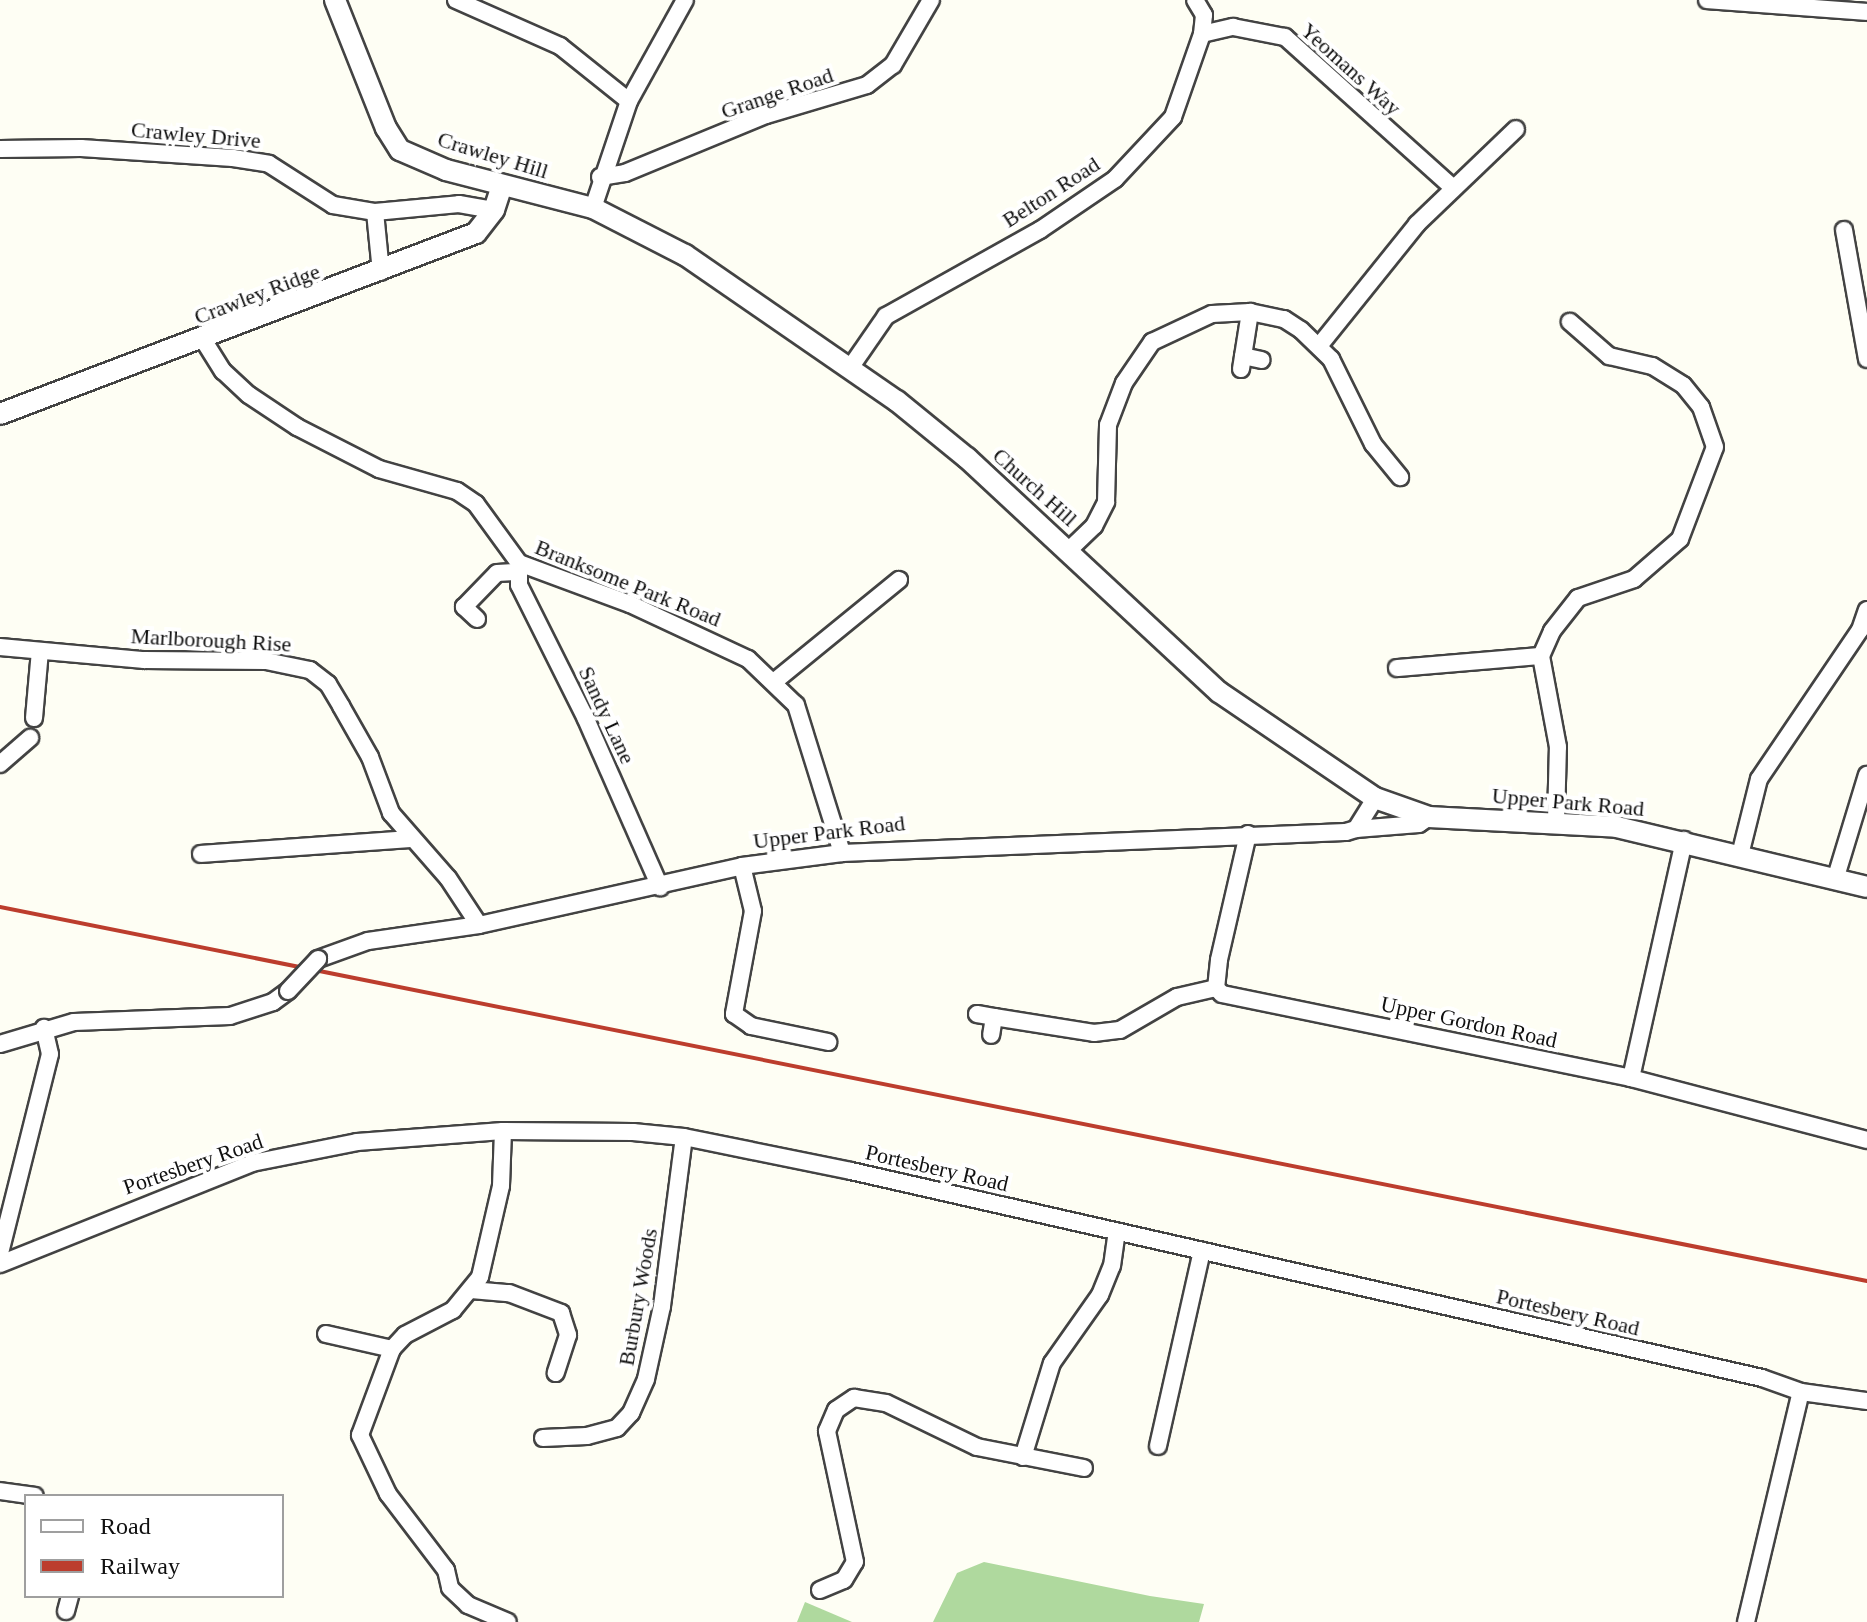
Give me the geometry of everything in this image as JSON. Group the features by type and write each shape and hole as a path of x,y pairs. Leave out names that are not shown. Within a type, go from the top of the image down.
{"street":[{"name":"Crawley Hill","path":"335,0 386,128 400,150 446,170 593,208"},
{"path":"456,0 560,46 629,101"},
{"path":"593,208 600,177 629,101 685,0"},
{"name":"Grange Road","path":"600,177 625,173 766,115 867,85 893,65 931,0"},
{"path":"1195,0 1204,15 1202,34"},
{"path":"1707,0 1867,12"},
{"name":"Yeomans Way","path":"1202,34 1233,27 1285,37 1452,187"},
{"name":"Belton Road","path":"850,368 886,316 1040,230 1115,179 1173,117 1202,34"},
{"path":"1319,346 1373,272 1452,187 1516,129"},
{"name":"Crawley Drive","path":"0,149 81,148 269,164 333,205 375,212 459,204 494,210"},
{"name":"Crawley Ridge","path":"0,414 204,341 476,233 494,210 502,185"},
{"name":"Church Hill","path":"593,208 685,255 850,368 967,458 1219,692 1375,798 1429,817"},
{"path":"375,212 381,272"},
{"path":"1844,230 1865,329 1867,359"},
{"path":"1250,312 1242,362 1262,360"},
{"path":"1069,550 1094,526 1106,502 1108,425 1124,383 1152,342 1212,314 1250,312 1284,319 1319,346 1340,373 1373,444 1400,477"},
{"path":"1556,821 1558,747 1541,656 1552,631 1578,598 1634,579 1680,539 1715,447 1701,407 1683,385 1652,366 1609,356 1570,322"},
{"name":"Branksome Park Road","path":"204,341 223,371 249,395 297,427 365,462 457,491 476,504 519,568 716,642 775,681 796,705 812,746 842,853"},
{"path":"477,619 464,607 497,573 519,568"},
{"name":"Sandy Lane","path":"519,568 519,585 586,719 660,887"},
{"path":"775,681 899,580"},
{"path":"1740,855 1759,779 1863,630 1867,610"},
{"name":"Marlborough Rise","path":"0,647 144,660 266,661 310,670 335,695 370,757 391,813 409,839 448,878 479,925"},
{"path":"34,718 40,651"},
{"path":"1397,668 1541,656"},
{"path":"0,764 30,738"},
{"path":"1835,880 1867,775"},
{"path":"1356,829 1375,798"},
{"name":"Upper Park Road","path":"44,1028 74,1022 230,1016 273,1002 288,991 318,959 355,944 479,925 660,887 742,866 842,853 1356,829 1419,824 1429,817 1556,821 1684,840 1867,887"},
{"path":"977,1014 1094,1033 1120,1030 1177,997 1216,988 1248,834"},
{"path":"201,854 409,839"},
{"path":"1631,1078 1684,840"},
{"path":"742,866 753,911 734,1014 751,1026 828,1042"},
{"name":"Upper Gordon Road","path":"1216,988 1233,997 1631,1078 1867,1140"},
{"path":"991,1035 994,1017"},
{"path":"0,1044 44,1028 50,1054 0,1253"},
{"path":"503,1131 501,1186 489,1251 471,1290 453,1310 405,1335 392,1349 360,1435 371,1464 446,1570 450,1588 468,1605 508,1622"},
{"name":"Portesbery Road","path":"0,1264 252,1163 357,1142 503,1131 684,1137 1117,1231 1762,1378 1801,1392 1867,1401"},
{"name":"Burbury Woods","path":"543,1438 617,1428 631,1413 646,1379 662,1306 684,1137"},
{"path":"1023,1457 1052,1363 1100,1295 1112,1266 1117,1231"},
{"path":"1158,1446 1202,1251"},
{"path":"471,1290 509,1293 561,1313 568,1335 556,1373"},
{"path":"326,1334 392,1349"},
{"path":"1746,1622 1801,1392"},
{"path":"820,1590 844,1580 855,1562 827,1431 841,1405 854,1398 886,1403 948,1436 1023,1457 1084,1468"},
{"path":"0,1491 24,1494"}],"green space":[{"path":"984,1562 1204,1604 1199,1622 933,1622 957,1573"},
{"path":"805,1602 852,1622 797,1622"}],"railway":[{"path":"0,907 1867,1281"}]}
